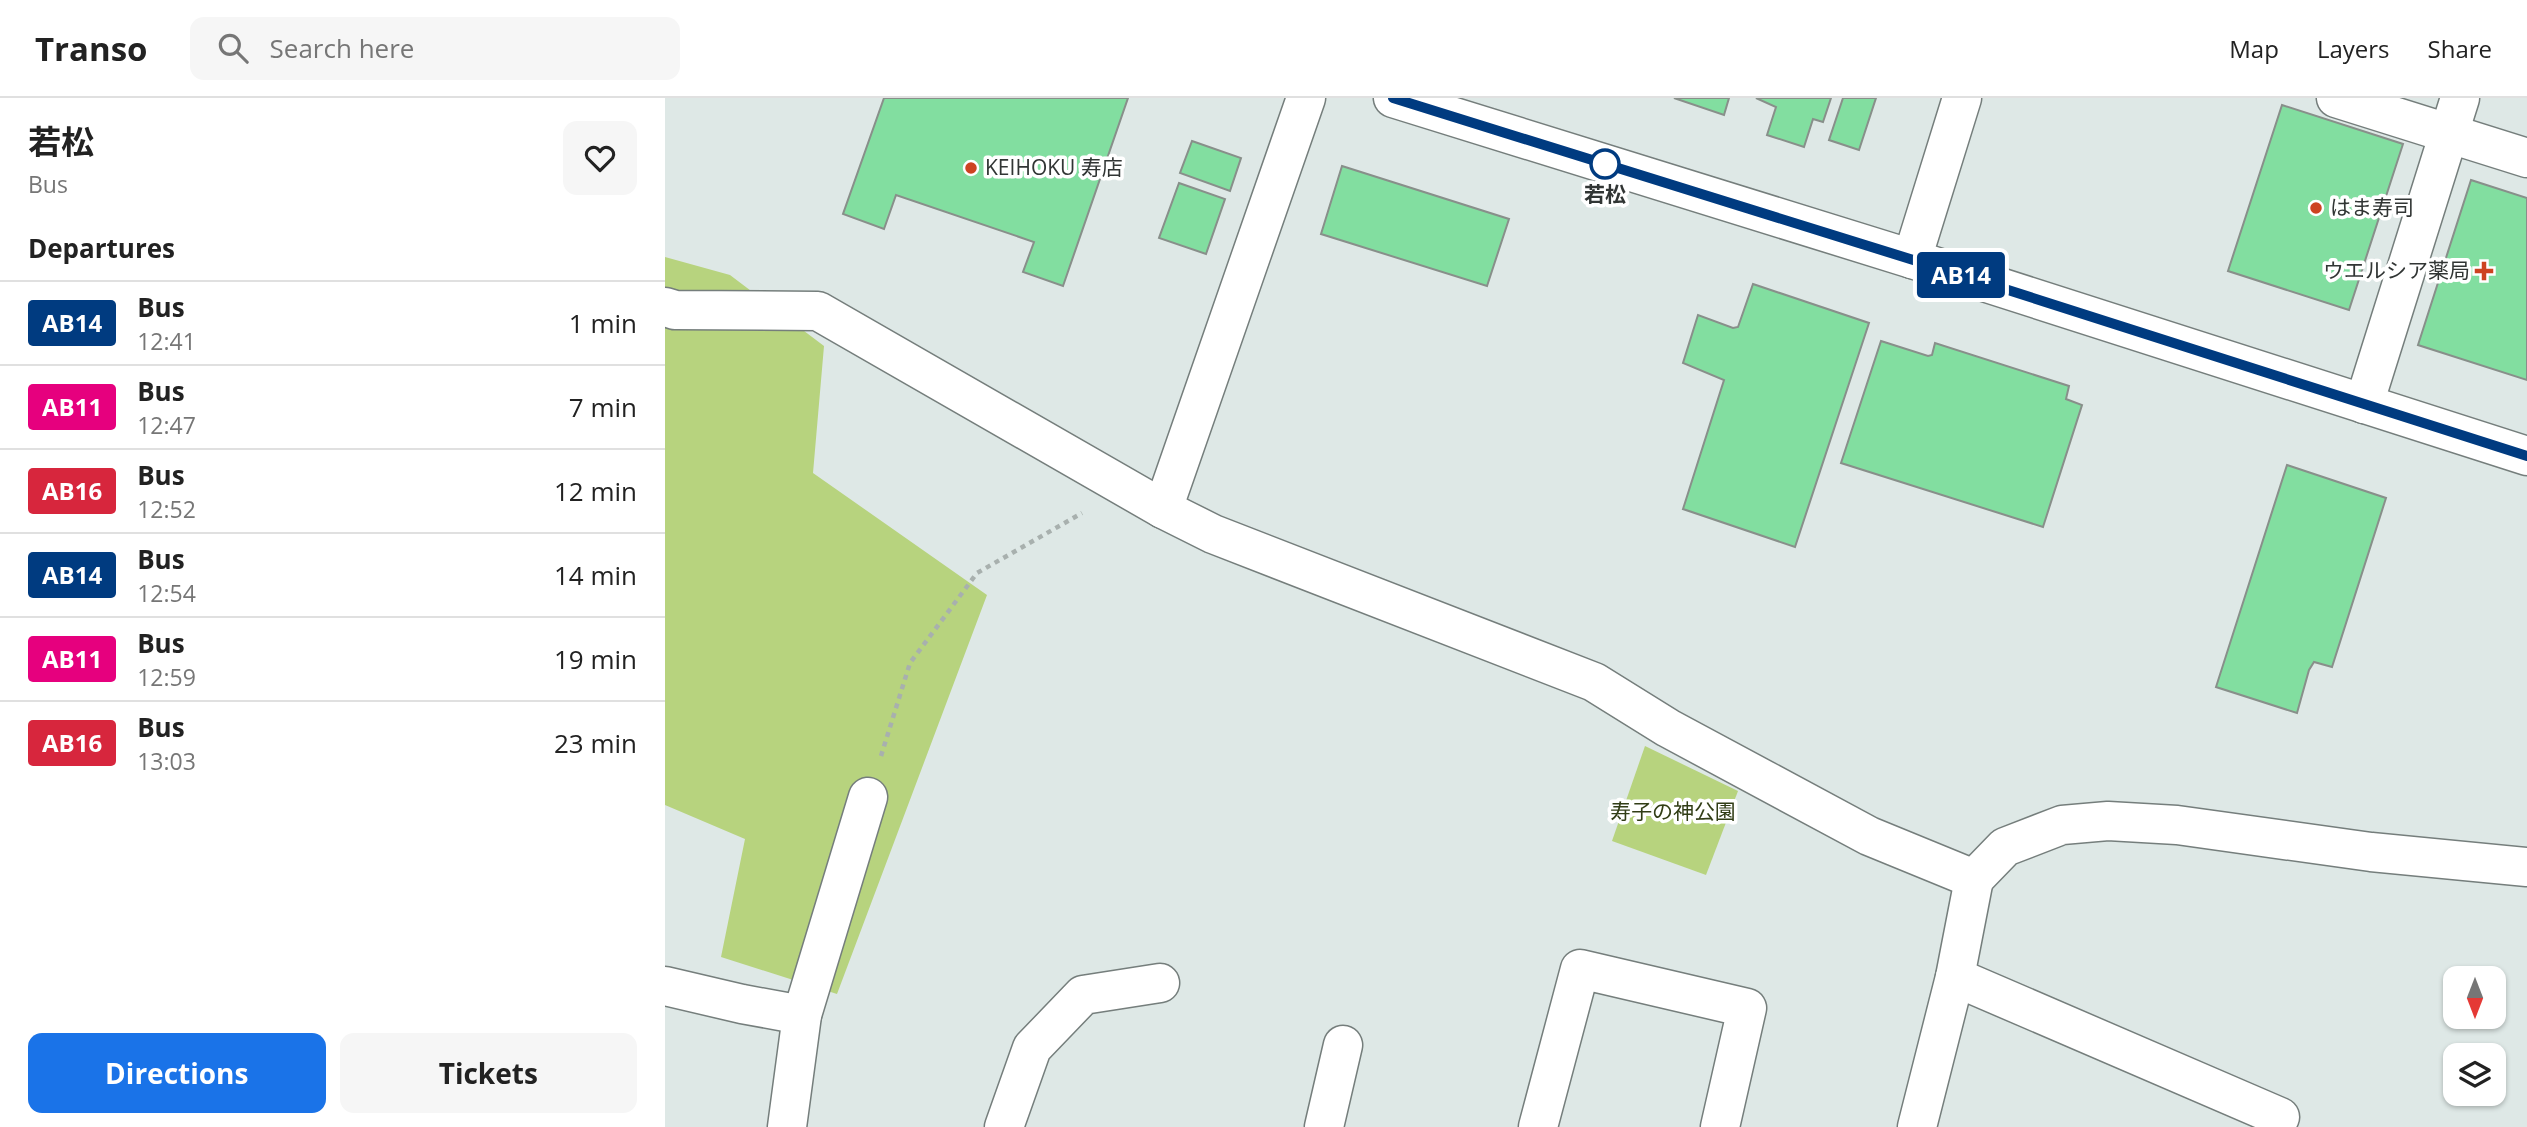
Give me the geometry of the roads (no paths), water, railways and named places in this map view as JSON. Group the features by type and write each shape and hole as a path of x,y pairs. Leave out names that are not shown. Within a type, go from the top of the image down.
{"street":[{"path":"1163,509 1306,98"},
{"path":"1393,98 1912,259 2527,456"},
{"path":"1912,259 1962,98"},
{"path":"2336,98 2454,116 2527,158"},
{"path":"2364,404 2454,116"},
{"path":"665,307 675,310 818,311 1163,509 1213,534 1594,682 1668,728 1869,836 1974,879"},
{"path":"787,1127 802,1015 868,797"},
{"path":"1917,1127 1955,977 1974,879 2005,847 2062,825 2108,821 2177,825 2371,852 2527,867"},
{"path":"1538,1127 1580,969 1747,1008 1720,1127"},
{"path":"1955,977 2280,1117 2275,1127"},
{"path":"1004,1127 1032,1048 1083,995 1160,982"},
{"path":"665,986 802,1015"},
{"path":"1324,1127 1343,1045"}],"place":[{"name":"若松","path":"1605,164"},
{"name":"KEIHOKU 寿店","path":"971,168"},
{"name":"はま寿司","path":"2316,208"},
{"name":"ウエルシア薬局","path":"2484,271"}],"park label":[{"name":"寿子の神公園","path":"1673,812"}]}
